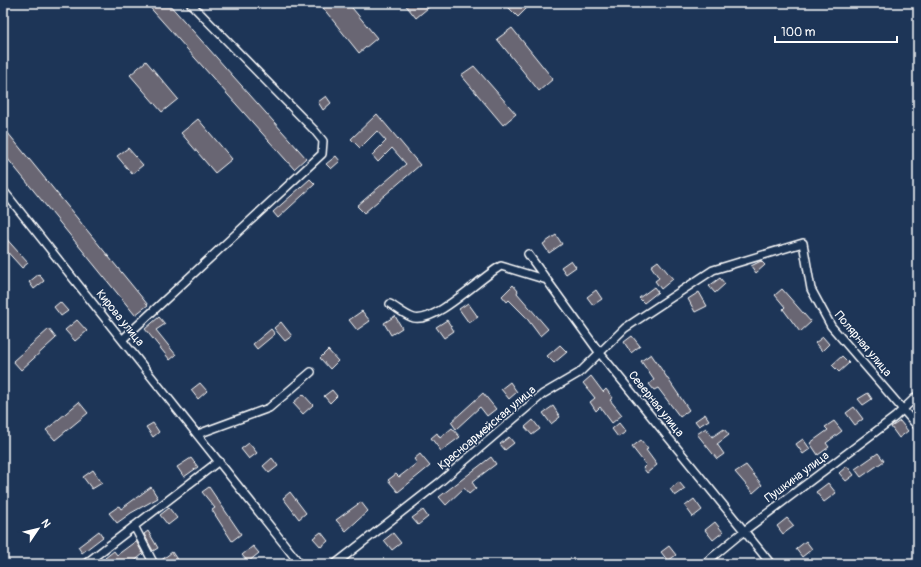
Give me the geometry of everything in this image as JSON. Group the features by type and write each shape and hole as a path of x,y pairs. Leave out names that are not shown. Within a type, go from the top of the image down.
{"street":[{"path":"123,339 322,154 323,141 315,131 190,3"},
{"name":"Кирова улица","path":"3,190 123,339 300,564"},
{"name":"Полярная улица","path":"713,270 803,243 811,289 831,326 918,426"},
{"name":"Северная улица","path":"528,254 599,352 771,564"},
{"path":"390,304 415,318 426,317 444,309 490,272 501,266 547,280"},
{"name":"Красноармейская улица","path":"335,564 440,482 543,394 579,373 599,352 626,328 713,270"},
{"path":"198,434 269,408 311,372"},
{"name":"Пушкина улица","path":"704,564 744,531 895,417 918,395"},
{"path":"85,564 219,461"},
{"path":"134,526 154,564"}],"building":[{"path":"146,3 168,3 306,158 294,169"},
{"path":"319,3 348,3 377,38 359,53"},
{"path":"404,3 434,3 416,18"},
{"path":"504,3 522,3 527,8 518,17"},
{"path":"512,28 553,79 539,91 497,39"},
{"path":"146,61 178,99 162,112 130,75"},
{"path":"474,66 516,114 503,125 461,75"},
{"path":"326,96 331,103 323,110 318,102"},
{"path":"377,114 420,165 364,213 357,206 406,164 392,148 378,162 372,155 386,141 377,131 360,148 351,139"},
{"path":"198,119 232,159 215,173 181,133"},
{"path":"3,127 148,305 135,315 3,153"},
{"path":"128,148 143,165 132,174 117,156"},
{"path":"336,156 340,161 331,169 326,164"},
{"path":"310,179 315,184 278,218 273,212"},
{"path":"3,235 28,263 22,268 3,247"},
{"path":"556,235 562,244 549,253 543,244"},
{"path":"571,260 576,267 566,274 561,267"},
{"path":"658,261 673,279 661,289 655,281 659,278 651,266"},
{"path":"761,261 765,265 756,273 751,266"},
{"path":"39,274 44,281 34,289 29,282"},
{"path":"720,278 725,284 715,293 709,286"},
{"path":"513,285 518,291 517,293 548,329 540,336 525,316 509,300 507,302 502,296"},
{"path":"654,287 658,292 644,303 639,298"},
{"path":"782,289 811,322 800,332 783,309 785,307 775,295"},
{"path":"596,290 602,299 593,305 587,297"},
{"path":"699,292 707,306 695,312 688,299"},
{"path":"60,302 68,311 61,316 54,307"},
{"path":"468,303 478,317 469,323 459,309"},
{"path":"362,311 370,321 357,330 349,320"},
{"path":"395,316 402,328 391,335 384,323"},
{"path":"159,317 165,324 156,330 176,355 170,360 145,329"},
{"path":"77,320 87,331 75,341 65,330"},
{"path":"447,320 454,331 444,338 436,327"},
{"path":"281,322 292,336 285,341 274,328"},
{"path":"49,329 56,338 21,370 13,361"},
{"path":"271,329 275,334 257,349 253,344"},
{"path":"632,336 640,346 631,353 624,342"},
{"path":"823,337 829,344 822,351 815,343"},
{"path":"560,345 567,352 554,363 547,356"},
{"path":"328,350 338,361 330,369 320,358"},
{"path":"651,354 689,410 680,417 658,388 654,390 649,384 654,380 641,361"},
{"path":"842,356 849,363 839,372 832,365"},
{"path":"591,376 603,392 606,389 613,398 610,400 622,415 612,423 600,407 596,411 590,402 595,398 583,383"},
{"path":"510,382 517,392 509,399 501,389"},
{"path":"200,383 207,391 198,399 191,390"},
{"path":"332,390 337,396 330,403 324,396"},
{"path":"483,393 496,409 487,416 480,407 456,429 451,422"},
{"path":"868,393 872,399 863,405 858,399"},
{"path":"303,394 313,405 303,414 293,403"},
{"path":"79,402 88,413 55,440 46,430"},
{"path":"553,406 560,417 551,424 543,413"},
{"path":"854,407 863,419 855,425 846,413"},
{"path":"705,414 709,420 699,426 695,421"},
{"path":"533,420 540,429 532,435 525,427"},
{"path":"834,421 842,431 826,443 829,447 818,455 810,443 828,430 825,427"},
{"path":"900,421 908,431 899,438 891,427"},
{"path":"153,423 159,432 153,437 146,427"},
{"path":"619,423 626,432 618,437 612,429"},
{"path":"452,428 460,437 441,451 431,438 437,433 440,438"},
{"path":"706,428 712,437 724,429 729,435 717,444 724,454 717,459 697,434"},
{"path":"509,437 514,443 505,450 500,444"},
{"path":"803,439 810,449 803,454 796,444"},
{"path":"641,440 657,465 647,473 643,468 646,465 632,447"},
{"path":"249,443 257,453 249,459 241,449"},
{"path":"878,453 884,461 861,477 855,469"},
{"path":"420,454 430,466 398,492 388,480 396,474 399,477 417,463 414,459"},
{"path":"491,457 496,464 472,482 476,488 469,494 464,488 446,505 439,497"},
{"path":"191,458 198,467 184,477 177,467"},
{"path":"272,458 278,466 269,473 263,466"},
{"path":"746,465 762,485 753,493 735,472"},
{"path":"847,466 854,475 846,481 839,473"},
{"path":"93,470 102,483 92,489 83,477"},
{"path":"679,482 685,489 675,496 670,489"},
{"path":"828,483 836,493 824,502 816,492"},
{"path":"151,487 158,498 131,513 117,523 109,513 119,506 121,509"},
{"path":"209,487 241,534 232,541 212,510 215,508 202,492"},
{"path":"290,492 306,513 299,519 283,498"},
{"path":"694,499 702,510 693,517 685,506"},
{"path":"361,502 368,511 346,531 336,520"},
{"path":"169,508 177,518 168,525 160,515"},
{"path":"423,510 428,517 418,525 412,518"},
{"path":"787,518 794,526 783,534 777,526"},
{"path":"715,522 723,532 713,540 705,530"},
{"path":"99,531 103,537 82,553 78,547"},
{"path":"148,531 158,548 153,551 144,534"},
{"path":"321,532 328,541 321,547 313,538"},
{"path":"393,533 401,543 392,550 384,540"},
{"path":"136,541 143,554 131,564 110,564 105,558 114,551 117,555"},
{"path":"806,541 812,549 802,557 796,549"},
{"path":"253,546 259,553 248,562 242,555"},
{"path":"669,546 676,555 668,561 661,552"},
{"path":"172,552 178,561 174,564 159,564 159,562"}]}
